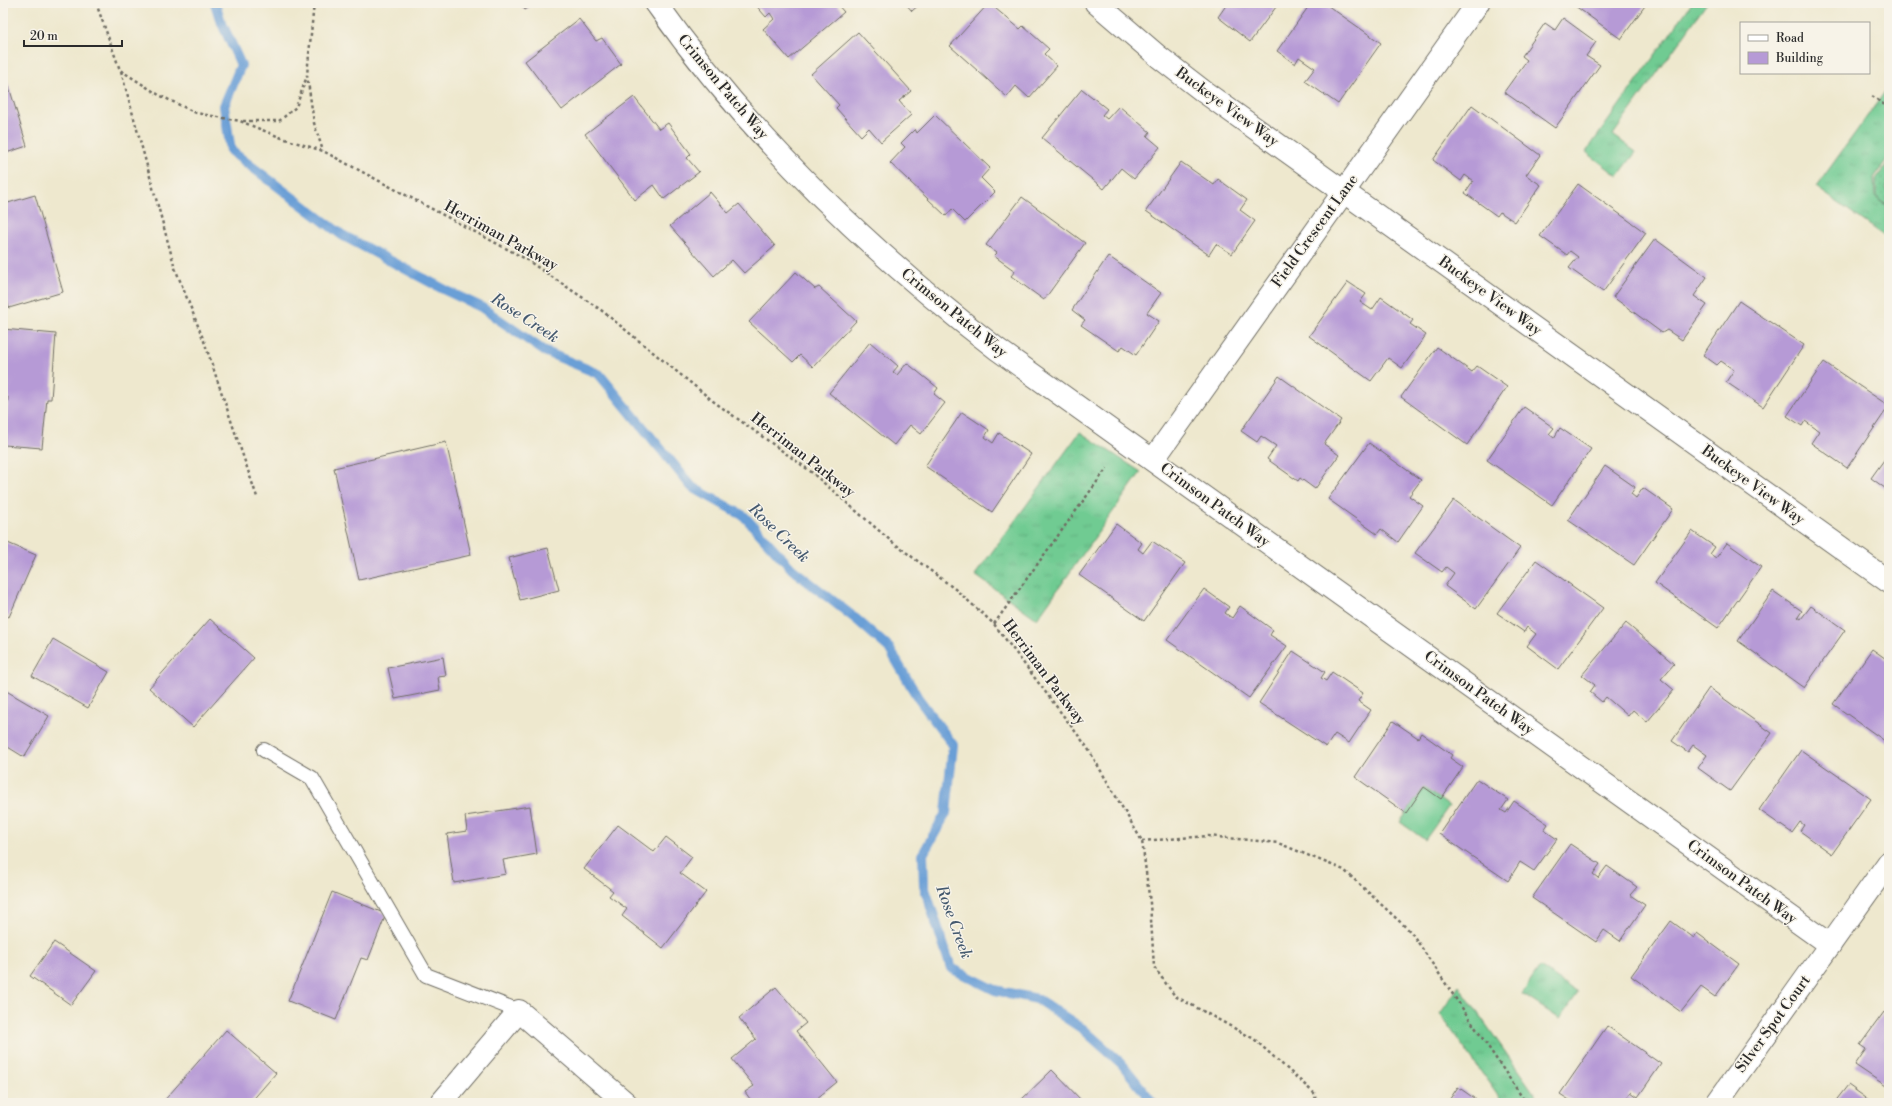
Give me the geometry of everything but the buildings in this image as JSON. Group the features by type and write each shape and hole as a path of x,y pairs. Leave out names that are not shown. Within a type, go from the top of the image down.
{"street":[{"name":"Crimson Patch Way","path":"656,3 737,107 779,153 866,240 957,318 1830,944"},
{"name":"Buckeye View Way","path":"1096,3 1159,57 1344,192 1889,582"},
{"name":"Field Crescent Lane","path":"1153,460 1478,3"},
{"name":"Silver Spot Court","path":"1717,1103 1889,862"},
{"path":"441,1103 519,1011 626,1103"}],"lane":[{"path":"264,750 312,778 426,976 519,1011"}],"path":[{"path":"96,3 120,70 175,268 204,341 257,497"},
{"path":"240,121 279,121 296,107 307,75 314,3"},
{"name":"Herriman Parkway","path":"120,70 159,95 196,113 240,121 282,138 323,151 408,198 524,258 601,310 713,400 810,471 890,541 955,589 994,624 1087,747 1142,841 1150,903 1154,967 1175,996 1254,1039 1315,1094 1316,1103"},
{"path":"307,75 314,123 323,151"},
{"path":"1872,96 1889,108"},
{"path":"994,624 1107,468"},
{"path":"1142,841 1208,836 1278,843 1344,870 1411,932 1526,1103"}],"green space":[{"path":"1692,3 1707,3 1613,135 1636,152 1618,176 1586,152"},
{"path":"1889,86 1889,156 1874,178 1875,197 1889,207 1889,239 1816,187"},
{"path":"1889,161 1889,183 1885,189 1889,191 1889,206 1876,197 1876,179"},
{"path":"1080,432 1141,472 1037,619 975,575"},
{"path":"1424,788 1449,806 1425,840 1400,822"},
{"path":"1540,967 1578,993 1560,1019 1522,994"},
{"path":"1459,986 1541,1103 1503,1103 1440,1014"}],"waterway":[{"name":"Rose Creek","path":"215,3 220,19 241,65 224,106 231,151 342,235 447,291 481,307 544,351 599,374 692,487 744,516 792,569 856,619 889,648 918,698 953,745 946,813 923,854 924,886 951,968 995,990 1037,999 1083,1029 1122,1064 1153,1103"}]}
